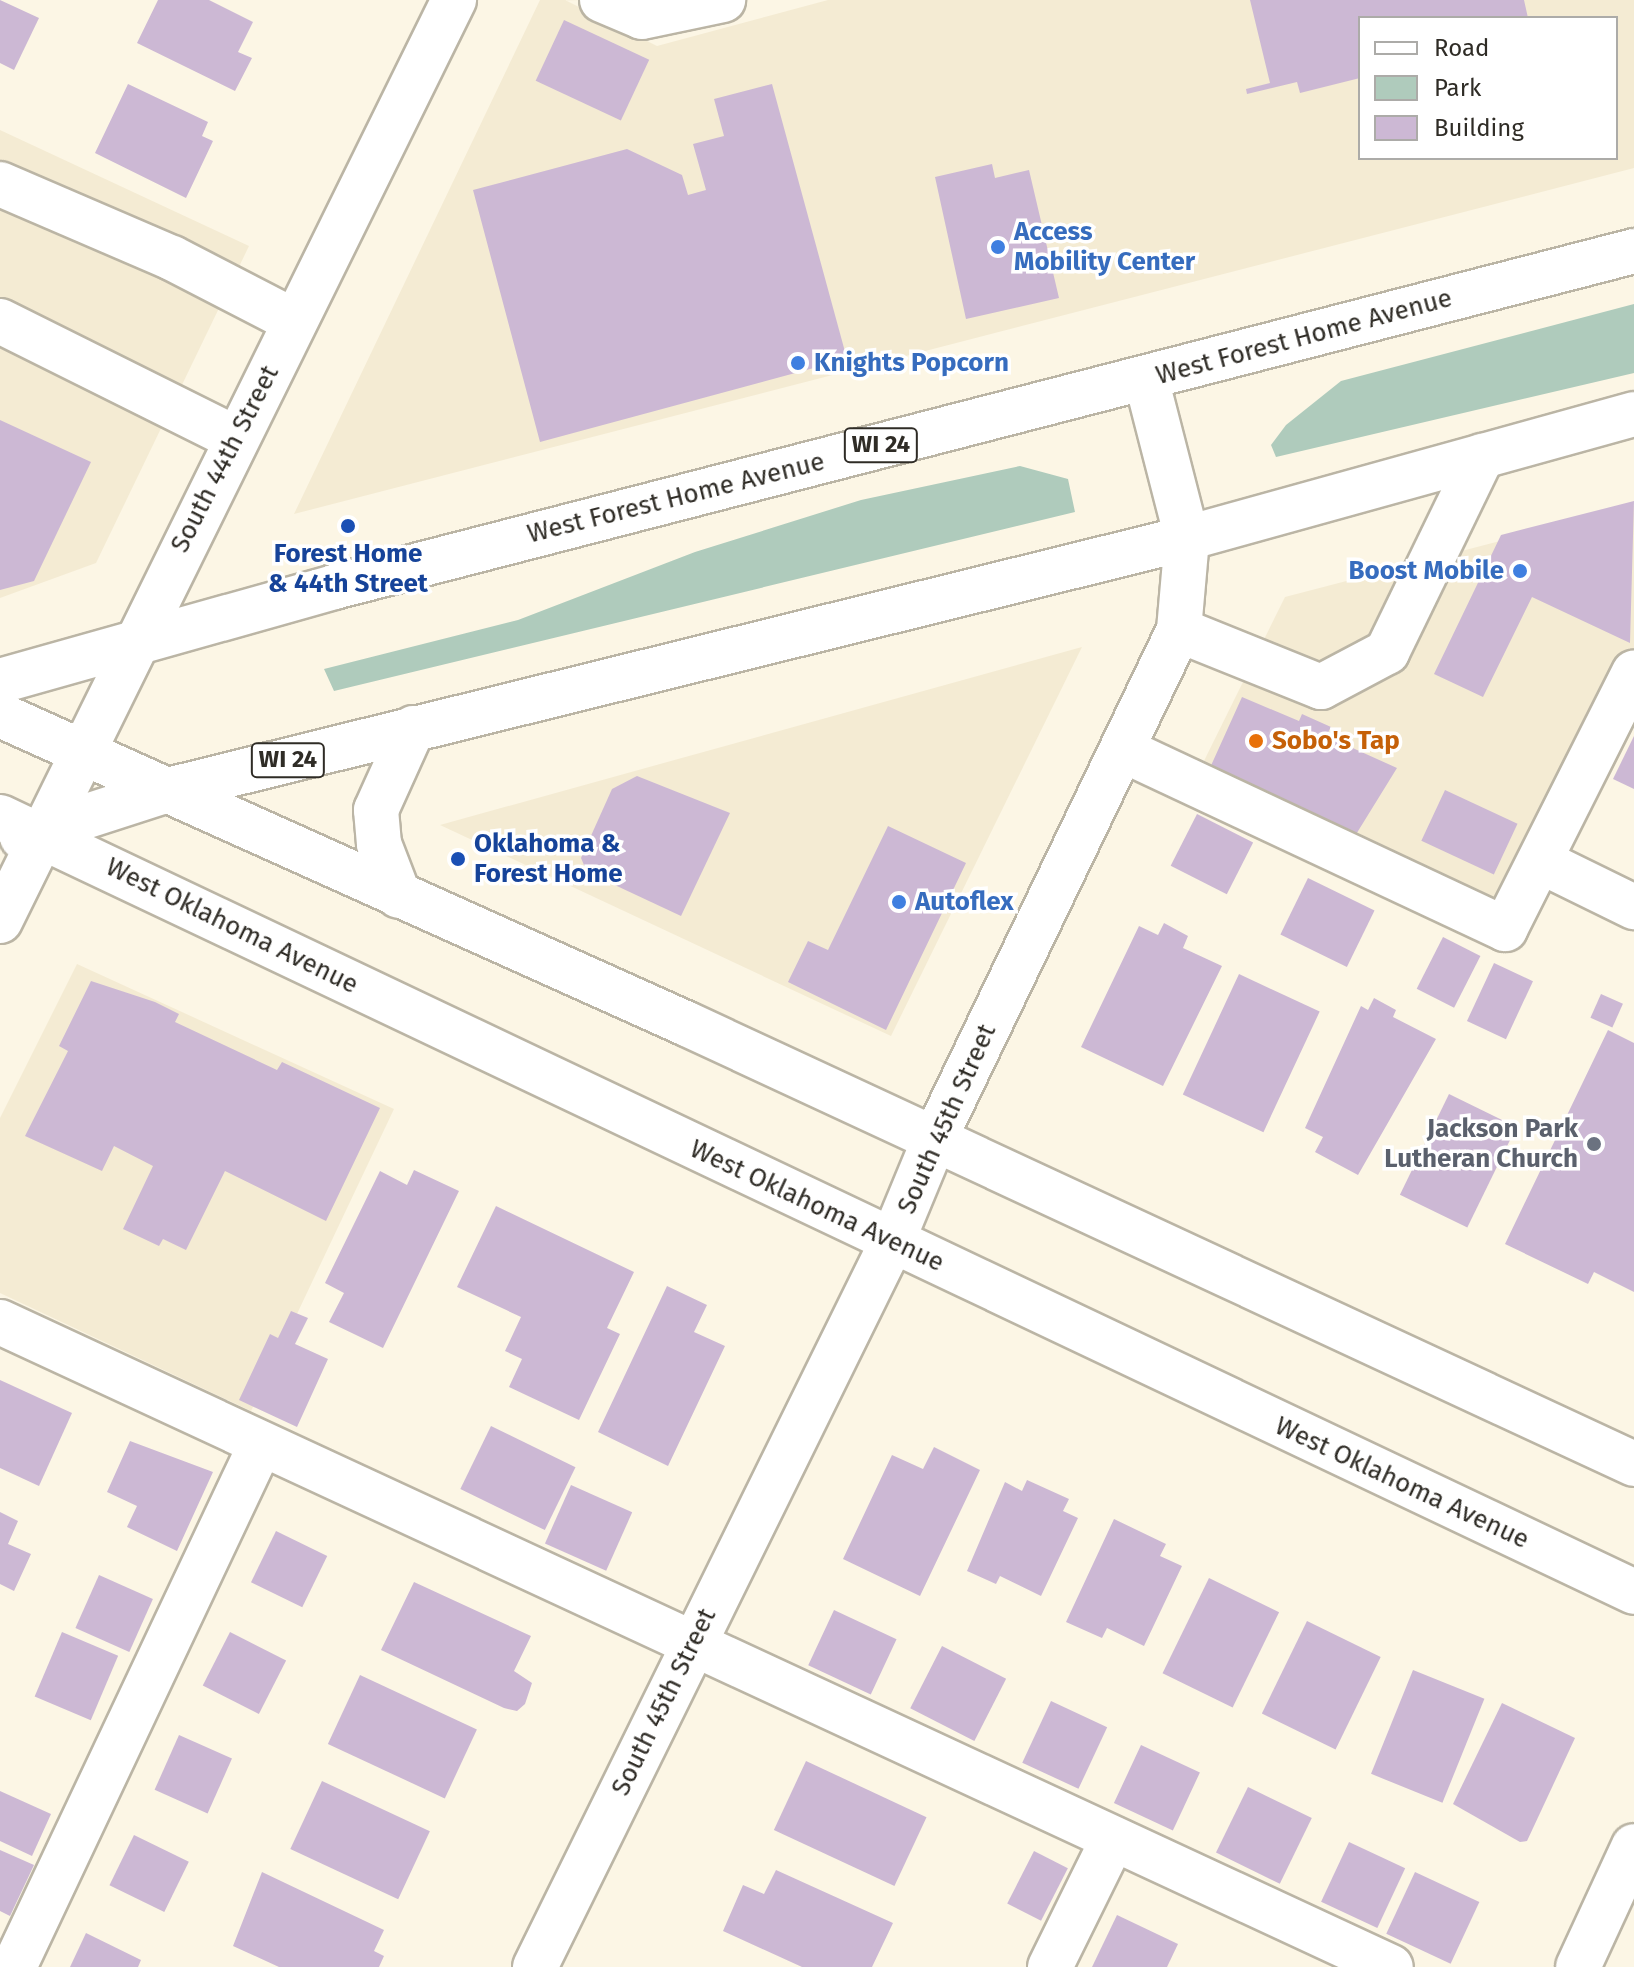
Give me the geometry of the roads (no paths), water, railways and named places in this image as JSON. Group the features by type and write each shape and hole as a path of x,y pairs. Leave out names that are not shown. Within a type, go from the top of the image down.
{"main road":[{"name":"South 44th Street","path":"0,921 13,831 78,753 454,0"},
{"path":"602,0 642,17 723,0"},
{"path":"0,184 172,258 294,321"},
{"name":"West Forest Home Avenue","path":"0,681 131,647 334,587 1634,251"},
{"path":"0,321 235,438"},
{"name":"South 45th Street","path":"535,1967 892,1242 935,1138 1179,630 1187,538 1146,378"},
{"name":"WI 24","path":"13,831 413,728 1187,538 1634,414"},
{"path":"1179,630 1321,687 1387,652 1482,456"},
{"path":"1123,750 1505,929 1634,673"},
{"path":"0,715 78,753 935,1138 1634,1464"},
{"path":"399,896 379,844 376,810 413,728"},
{"name":"West Oklahoma Avenue","path":"13,831 1634,1592"},
{"path":"1540,861 1634,907"},
{"path":"0,1322 1391,1967"},
{"path":"14,1967 261,1444"},
{"path":"1050,1967 1113,1839"},
{"path":"1578,1967 1634,1846"}],"place":[{"name":"Access Mobility Center","path":"998,247"},
{"name":"Knights Popcorn","path":"798,363"},
{"name":"Forest Home & 44th Street","path":"348,526"},
{"name":"Boost Mobile","path":"1520,571"},
{"name":"Sobo's Tap","path":"1256,741"},
{"name":"Oklahoma & Forest Home","path":"458,859"},
{"name":"Autoflex","path":"899,902"},
{"name":"Jackson Park Lutheran Church","path":"1594,1144"}]}
